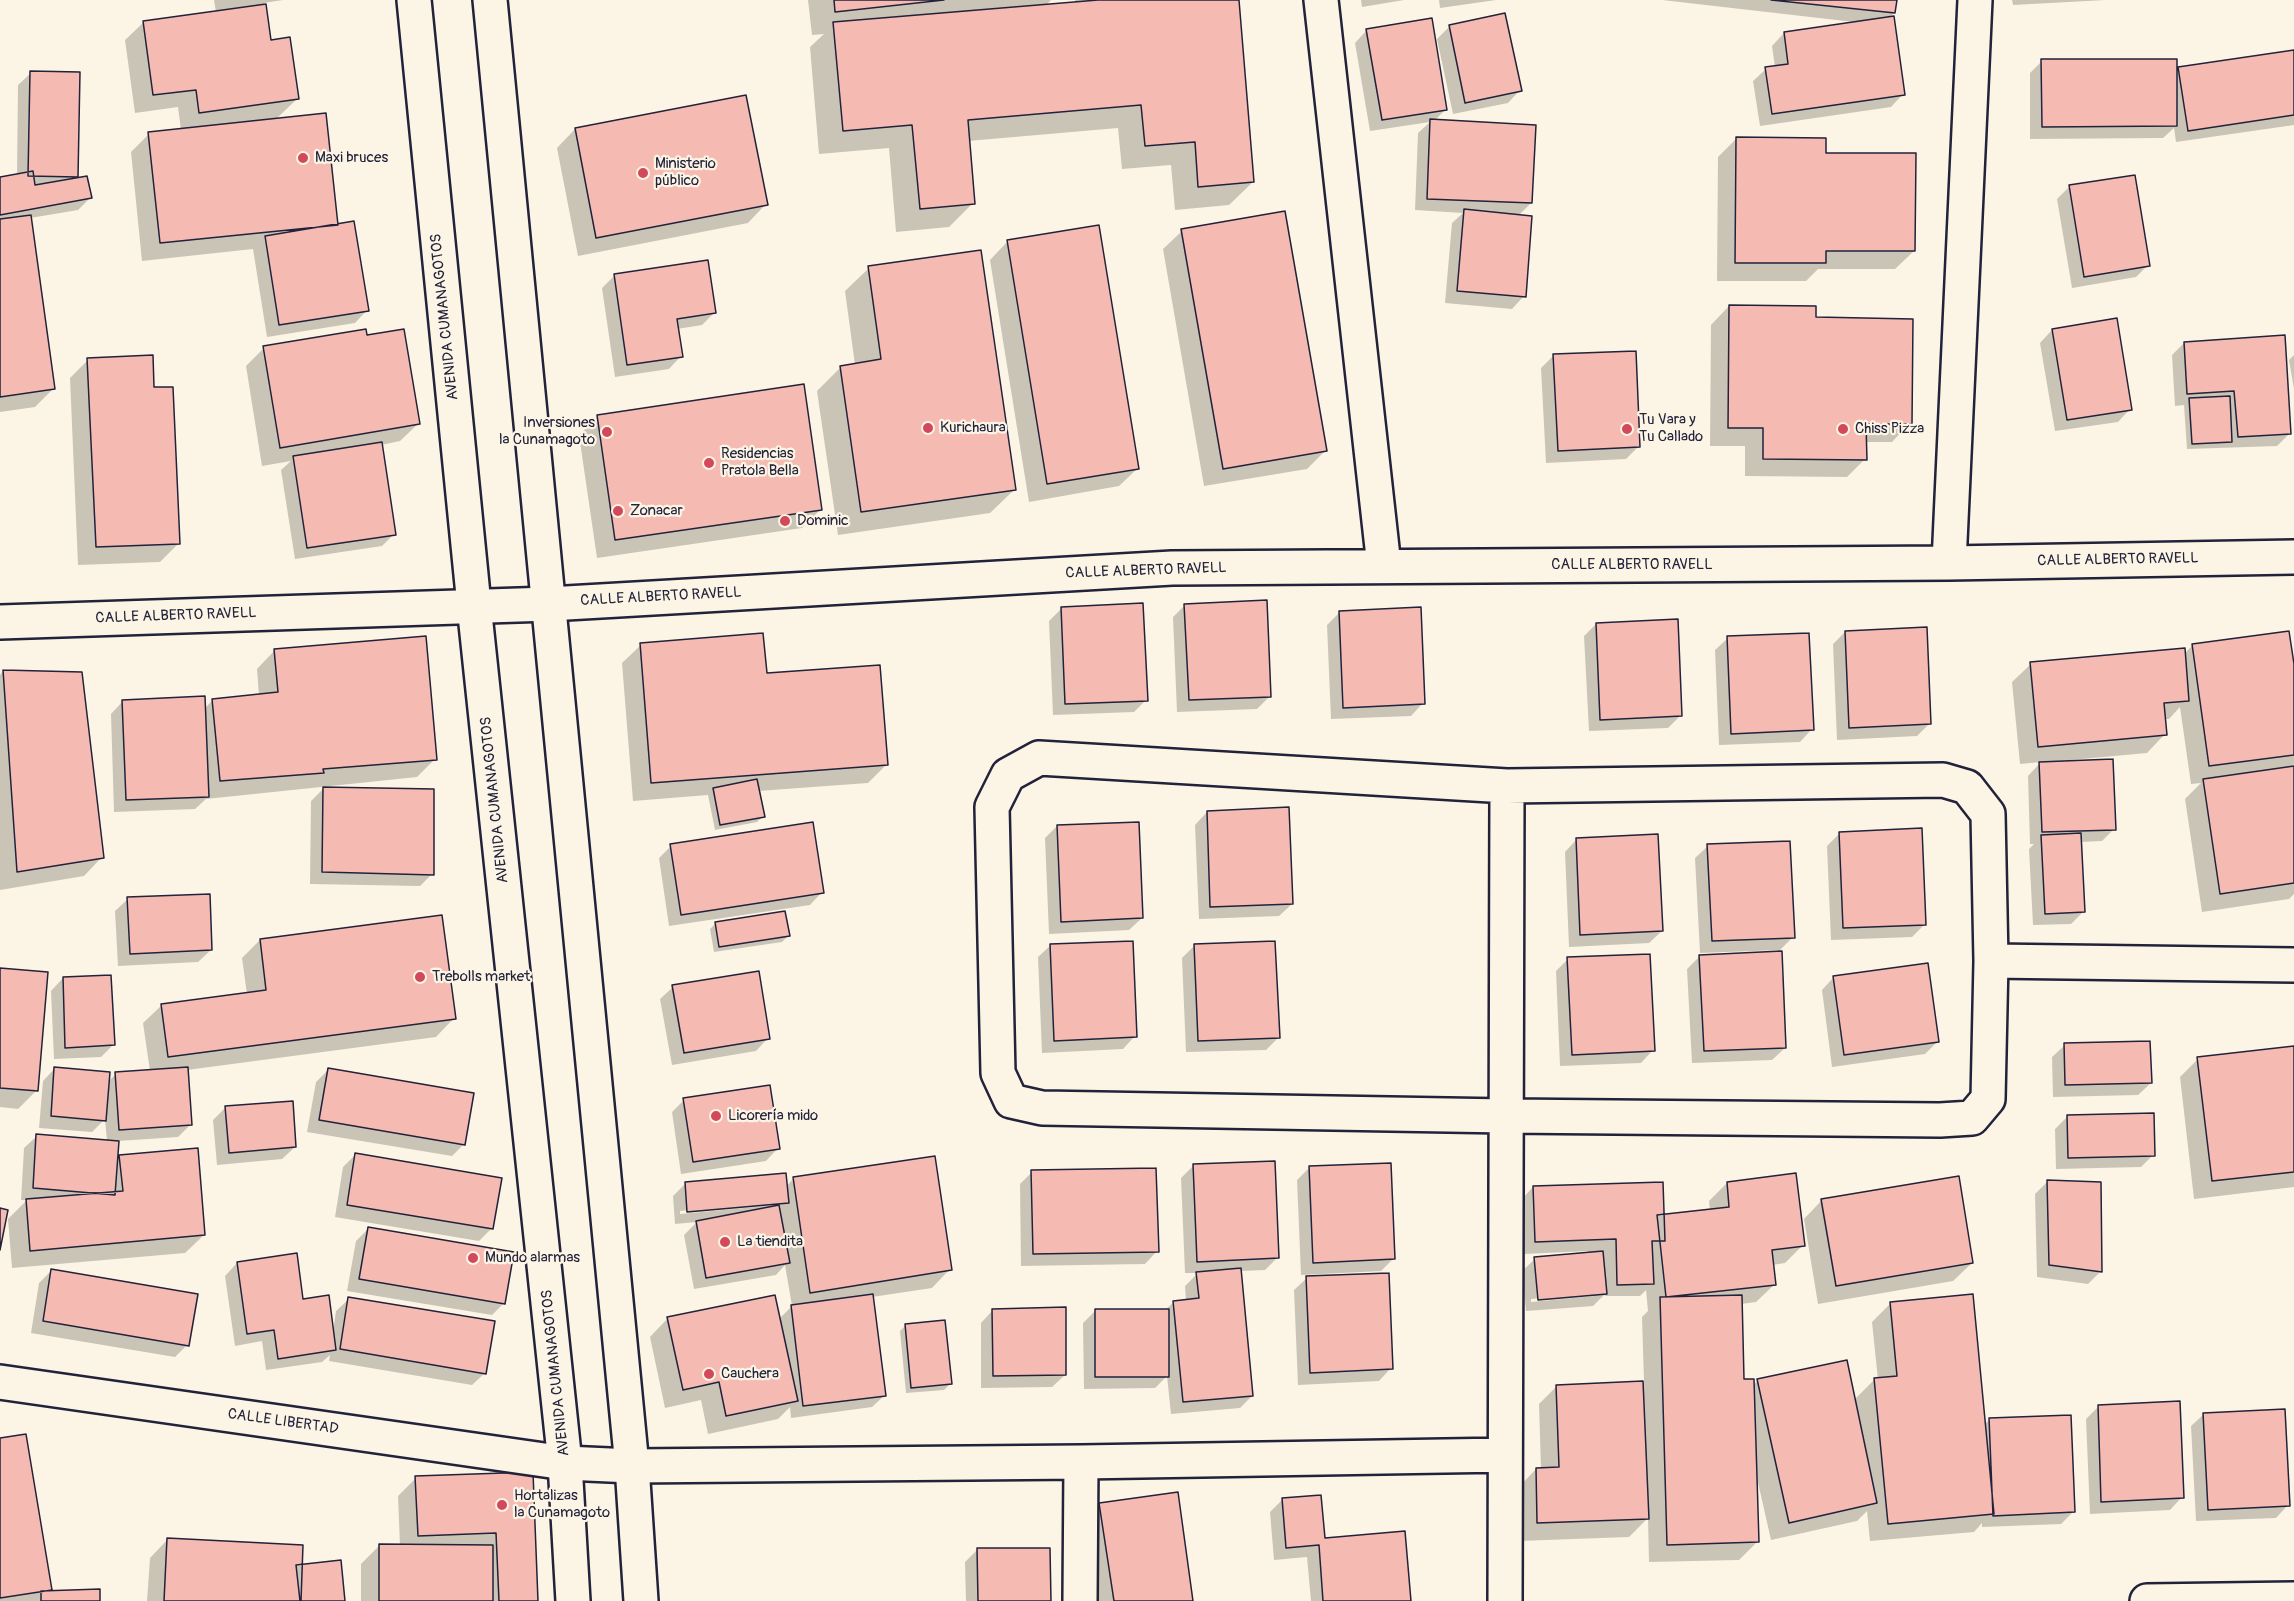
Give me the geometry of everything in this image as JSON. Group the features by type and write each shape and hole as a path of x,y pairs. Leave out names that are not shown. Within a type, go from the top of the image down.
{"street":[{"name":"AVENIDA CUMANAGOTOS","path":"414,0 474,605 565,1463 573,1601"},
{"path":"490,0 632,1466 641,1601"},
{"path":"1321,0 1384,566"},
{"path":"1949,563 1975,0"},
{"name":"CALLE ALBERTO RAVELL","path":"0,622 549,604 1172,568 1949,563 2294,557"},
{"path":"1040,758 1507,786 1943,780 1968,787 1988,813 1990,961 1988,1099 1972,1118 1506,1116 1042,1108 1011,1101 998,1073 992,807 1008,775 1040,758"},
{"path":"1504,1601 1507,786"},
{"path":"1990,961 2294,965"},
{"name":"CALLE LIBERTAD","path":"0,1382 565,1463 632,1466 1505,1455"},
{"path":"1080,1601 1081,1462"},
{"path":"2160,1601 2294,1599"}],"building":[{"path":"834,0 944,0 835,12"},
{"path":"1098,0 1239,0 1254,182 1198,187 1195,142 1145,146 1141,105 968,120 975,204 920,209 912,125 843,131 833,22"},
{"path":"1771,0 1897,0 1895,13"},
{"path":"266,4 271,40 290,37 299,99 199,113 196,90 153,95 143,21"},
{"path":"1505,13 1522,91 1465,103 1449,25"},
{"path":"1894,16 1905,95 1772,114 1765,67 1788,64 1784,32"},
{"path":"1432,18 1447,110 1382,120 1366,29"},
{"path":"2294,50 2294,115 2188,131 2178,67"},
{"path":"2041,59 2177,59 2177,126 2042,127"},
{"path":"30,71 80,72 78,177 28,176"},
{"path":"746,95 768,205 596,238 575,128"},
{"path":"326,113 338,225 160,243 148,132"},
{"path":"1430,119 1536,125 1532,203 1427,199"},
{"path":"1736,137 1826,138 1826,153 1916,153 1915,251 1826,251 1826,263 1735,263"},
{"path":"33,171 35,185 87,176 92,198 0,215 0,177"},
{"path":"2135,175 2150,266 2084,277 2069,185"},
{"path":"1464,209 1532,216 1526,297 1457,291"},
{"path":"1285,211 1327,451 1223,469 1181,229"},
{"path":"31,215 55,389 0,397 0,219"},
{"path":"354,221 369,311 279,325 265,236"},
{"path":"1099,225 1139,469 1047,484 1007,240"},
{"name":"Kurichaura","path":"981,250 1016,490 861,512 840,366 881,359 868,266"},
{"path":"708,260 716,313 677,319 683,357 627,365 614,274"},
{"path":"1729,305 1816,306 1816,317 1913,319 1912,424 1866,424 1867,460 1763,459 1763,428 1728,428"},
{"path":"2117,318 2132,410 2067,420 2052,329"},
{"path":"366,329 367,335 404,329 420,424 280,448 263,346"},
{"path":"2285,335 2291,434 2238,437 2234,391 2187,394 2184,342"},
{"path":"1636,351 1640,447 1558,451 1553,354"},
{"path":"153,355 154,387 173,387 180,544 96,547 87,358"},
{"name":"Residencias Pratola Bella","path":"804,384 822,510 615,540 597,415"},
{"path":"2230,396 2232,442 2192,444 2189,398"},
{"path":"382,442 396,535 307,548 293,456"},
{"path":"1267,600 1271,697 1189,700 1184,604"},
{"path":"1143,603 1148,701 1065,704 1061,607"},
{"path":"1421,607 1425,704 1343,708 1339,611"},
{"path":"1678,619 1682,716 1600,720 1596,623"},
{"path":"1927,627 1931,724 1849,728 1845,631"},
{"path":"2289,631 2294,664 2294,755 2209,766 2192,644"},
{"path":"763,633 767,673 880,665 888,765 651,783 640,643"},
{"path":"1809,633 1814,730 1731,734 1727,636"},
{"path":"426,636 437,760 323,769 324,773 220,781 212,699 278,692 274,649"},
{"path":"2185,648 2189,701 2164,703 2167,735 2038,747 2030,662"},
{"path":"3,670 82,672 104,858 17,872"},
{"path":"205,696 209,797 126,800 122,700"},
{"path":"2113,759 2116,830 2042,832 2039,762"},
{"path":"2294,766 2294,883 2220,894 2203,779"},
{"path":"757,779 765,817 720,825 713,788"},
{"path":"323,787 434,789 434,875 322,872"},
{"path":"1289,807 1293,904 1210,907 1207,811"},
{"path":"813,822 824,893 681,915 670,844"},
{"path":"1139,822 1143,918 1061,922 1057,825"},
{"path":"1922,828 1926,925 1843,928 1839,832"},
{"path":"2081,833 2085,912 2045,914 2041,835"},
{"path":"1658,834 1663,931 1580,935 1576,838"},
{"path":"1790,841 1795,938 1712,941 1707,844"},
{"path":"210,894 212,950 130,954 127,897"},
{"path":"785,911 790,936 719,947 715,922"},
{"path":"442,915 456,1019 168,1057 161,1004 266,990 260,939"},
{"path":"1133,941 1137,1037 1054,1041 1050,944"},
{"path":"1275,941 1280,1038 1198,1041 1194,944"},
{"path":"1782,951 1786,1048 1704,1051 1699,955"},
{"path":"1650,954 1655,1051 1572,1055 1567,957"},
{"path":"1928,963 1939,1042 1844,1055 1833,976"},
{"path":"0,968 48,972 38,1091 0,1088"},
{"path":"759,971 770,1039 684,1053 672,985"},
{"path":"111,975 115,1045 65,1048 63,977"},
{"path":"2150,1041 2152,1083 2065,1085 2064,1043"},
{"path":"2294,1046 2294,1172 2212,1181 2197,1057"},
{"path":"54,1067 110,1072 106,1121 51,1116"},
{"path":"188,1067 192,1125 119,1130 115,1072"},
{"path":"328,1068 474,1093 465,1145 319,1120"},
{"path":"770,1085 780,1149 693,1162 683,1098"},
{"path":"293,1101 296,1147 229,1153 225,1106"},
{"path":"2154,1113 2155,1156 2068,1158 2067,1115"},
{"path":"36,1134 119,1141 115,1195 33,1188"},
{"path":"198,1148 205,1235 30,1251 26,1199 123,1191 119,1155"},
{"path":"355,1153 502,1178 493,1229 347,1205"},
{"path":"935,1156 952,1270 810,1293 793,1177"},
{"path":"1275,1161 1279,1258 1197,1262 1193,1164"},
{"path":"1391,1163 1395,1259 1313,1263 1309,1166"},
{"path":"1156,1168 1159,1252 1033,1254 1031,1170"},
{"path":"786,1173 789,1203 687,1212 685,1182"},
{"path":"1796,1173 1805,1246 1772,1250 1776,1285 1666,1297 1657,1215 1729,1207 1727,1182"},
{"path":"1959,1176 1973,1263 1836,1286 1821,1199"},
{"path":"2047,1180 2101,1182 2102,1272 2049,1265"},
{"path":"1663,1182 1665,1241 1652,1241 1654,1284 1617,1285 1616,1239 1535,1242 1533,1186"},
{"path":"779,1205 790,1263 706,1278 696,1221"},
{"path":"0,1208 8,1210 0,1250"},
{"path":"368,1227 514,1252 505,1304 359,1279"},
{"path":"1603,1251 1607,1294 1538,1300 1534,1257"},
{"path":"297,1253 303,1299 329,1295 336,1350 278,1359 274,1330 247,1334 237,1262"},
{"path":"1241,1268 1253,1396 1183,1402 1173,1301 1199,1298 1196,1272"},
{"path":"51,1269 198,1294 189,1346 43,1321"},
{"path":"1389,1273 1393,1369 1310,1373 1306,1276"},
{"path":"873,1294 886,1396 803,1406 791,1305"},
{"path":"1973,1294 1994,1514 1888,1524 1874,1378 1897,1376 1890,1302"},
{"path":"775,1295 798,1401 726,1416 719,1382 683,1390 667,1317"},
{"path":"1742,1295 1744,1379 1754,1379 1759,1542 1667,1545 1660,1297"},
{"path":"348,1297 495,1321 486,1374 340,1349"},
{"path":"1066,1307 1066,1375 993,1376 992,1309"},
{"path":"1095,1309 1169,1309 1169,1377 1095,1377"},
{"path":"945,1320 952,1384 911,1388 905,1324"},
{"path":"1847,1360 1877,1503 1789,1523 1757,1379"},
{"path":"1643,1381 1649,1519 1537,1523 1536,1468 1559,1467 1556,1385"},
{"path":"2180,1401 2184,1498 2101,1502 2098,1405"},
{"path":"2285,1409 2290,1506 2208,1510 2203,1413"},
{"path":"2071,1415 2075,1512 1993,1516 1989,1418"},
{"path":"26,1434 52,1590 0,1598 0,1438"},
{"path":"533,1472 538,1601 499,1601 496,1533 418,1536 415,1476"},
{"path":"1178,1492 1193,1601 1114,1601 1099,1503"},
{"path":"1321,1495 1325,1538 1405,1531 1411,1601 1323,1601 1319,1545 1286,1548 1282,1498"},
{"path":"167,1538 303,1545 301,1601 164,1601"},
{"path":"379,1544 493,1545 493,1601 379,1601"},
{"path":"977,1548 1050,1548 1051,1601 978,1601"},
{"path":"341,1560 345,1601 300,1601 296,1565"},
{"path":"100,1589 100,1601 41,1601 41,1591"}],"place":[{"name":"Maxi bruces","path":"303,158"},
{"name":"Ministerio público","path":"643,173"},
{"name":"Kurichaura","path":"928,428"},
{"name":"Tu Vara y Tu Callado","path":"1627,429"},
{"name":"Chiss Pizza","path":"1843,429"},
{"name":"Inversiones la Cunamagoto","path":"607,432"},
{"name":"Residencias Pratola Bella","path":"709,463"},
{"name":"Zonacar","path":"618,511"},
{"name":"Dominic","path":"785,521"},
{"name":"Trebolls market","path":"420,977"},
{"name":"Licorería mido","path":"716,1116"},
{"name":"La tiendita","path":"725,1242"},
{"name":"Mundo alarmas","path":"473,1258"},
{"name":"Cauchera","path":"709,1374"},
{"name":"Hortalizas la Cunamagoto","path":"502,1505"}]}
